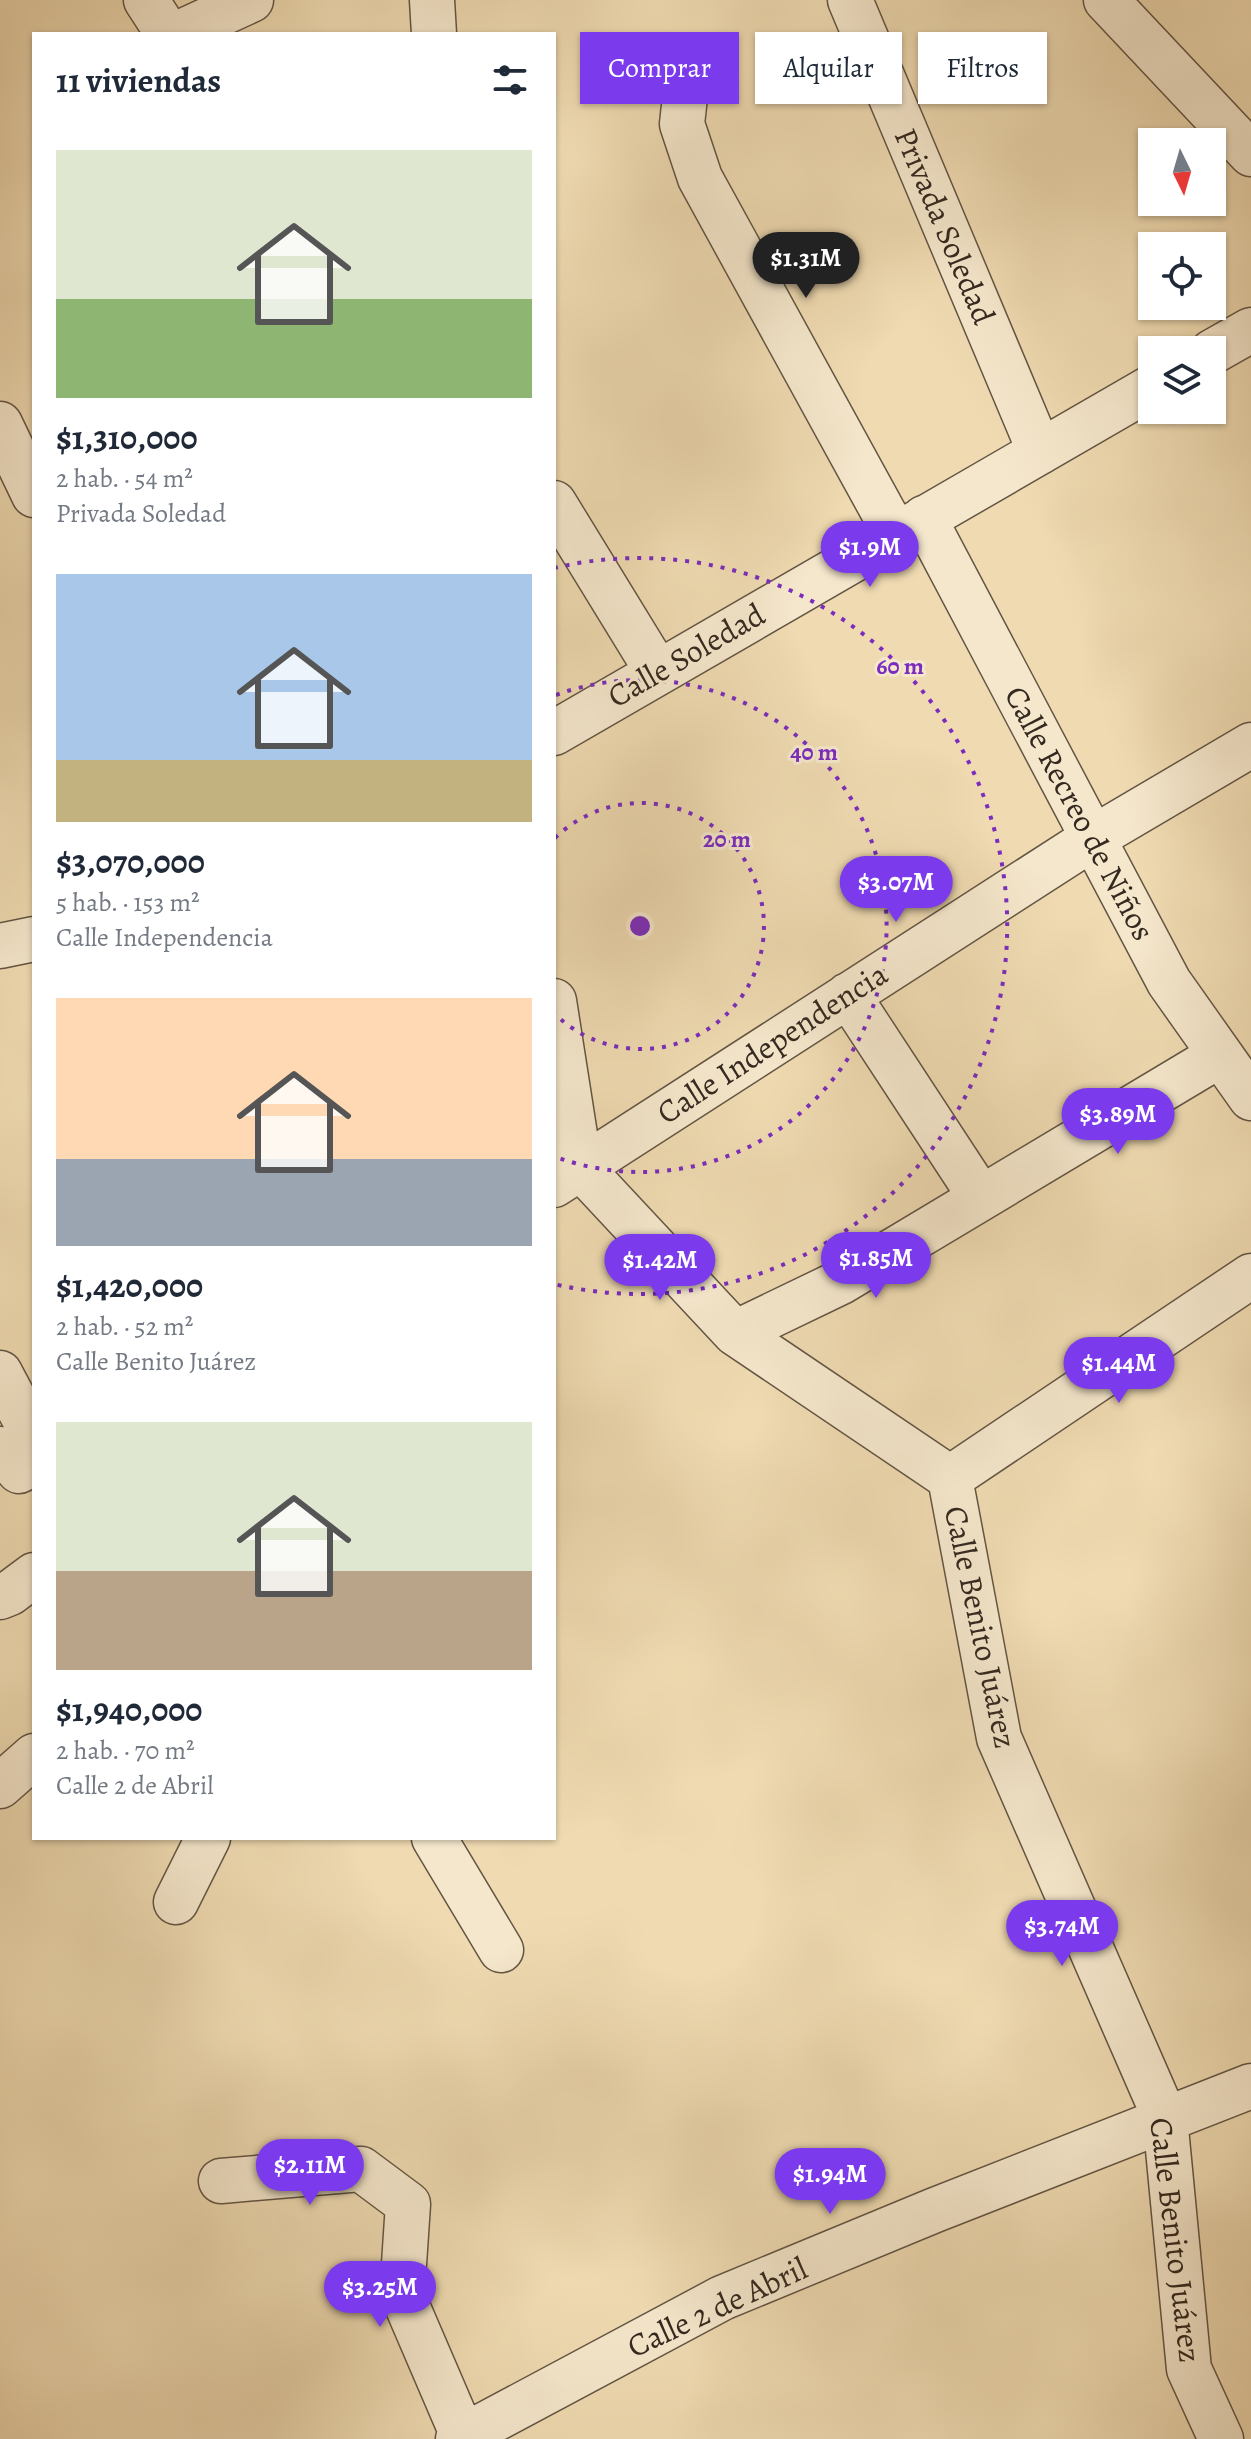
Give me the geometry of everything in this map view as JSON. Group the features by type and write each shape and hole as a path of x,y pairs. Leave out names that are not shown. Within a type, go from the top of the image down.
{"street":[{"path":"146,0 167,32"},
{"path":"181,32 251,0"},
{"name":"Privada Soledad","path":"850,0 1040,452"},
{"path":"1106,0 1251,154"},
{"name":"Calle Recreo de Niños","path":"684,104 682,124 700,178 1093,838 1169,982 1251,1098"},
{"path":"1226,344 1251,330"},
{"name":"Calle Soledad","path":"556,732 1138,395"},
{"path":"0,424 32,491"},
{"path":"556,506 657,671"},
{"name":"Calle Independencia","path":"567,1176 1093,838 1251,745"},
{"path":"0,946 32,939"},
{"path":"848,995 981,1198"},
{"path":"556,1028 567,1176"},
{"path":"735,1333 841,1282 1220,1055"},
{"name":"Calle Benito Juárez","path":"567,1176 735,1333 950,1478 999,1738 1165,2118 1189,2369 1221,2439"},
{"path":"950,1478 1251,1276"},
{"path":"0,1373 32,1433"},
{"path":"0,1449 19,1471 32,1463"},
{"path":"0,1786 32,1758"},
{"path":"176,1902 207,1840"},
{"path":"435,1840 501,1950"},
{"name":"Calle 2 de Abril","path":"463,2438 722,2298 935,2210 1251,2086"},
{"path":"221,2181 361,2169 408,2204 402,2294 463,2438"}]}
